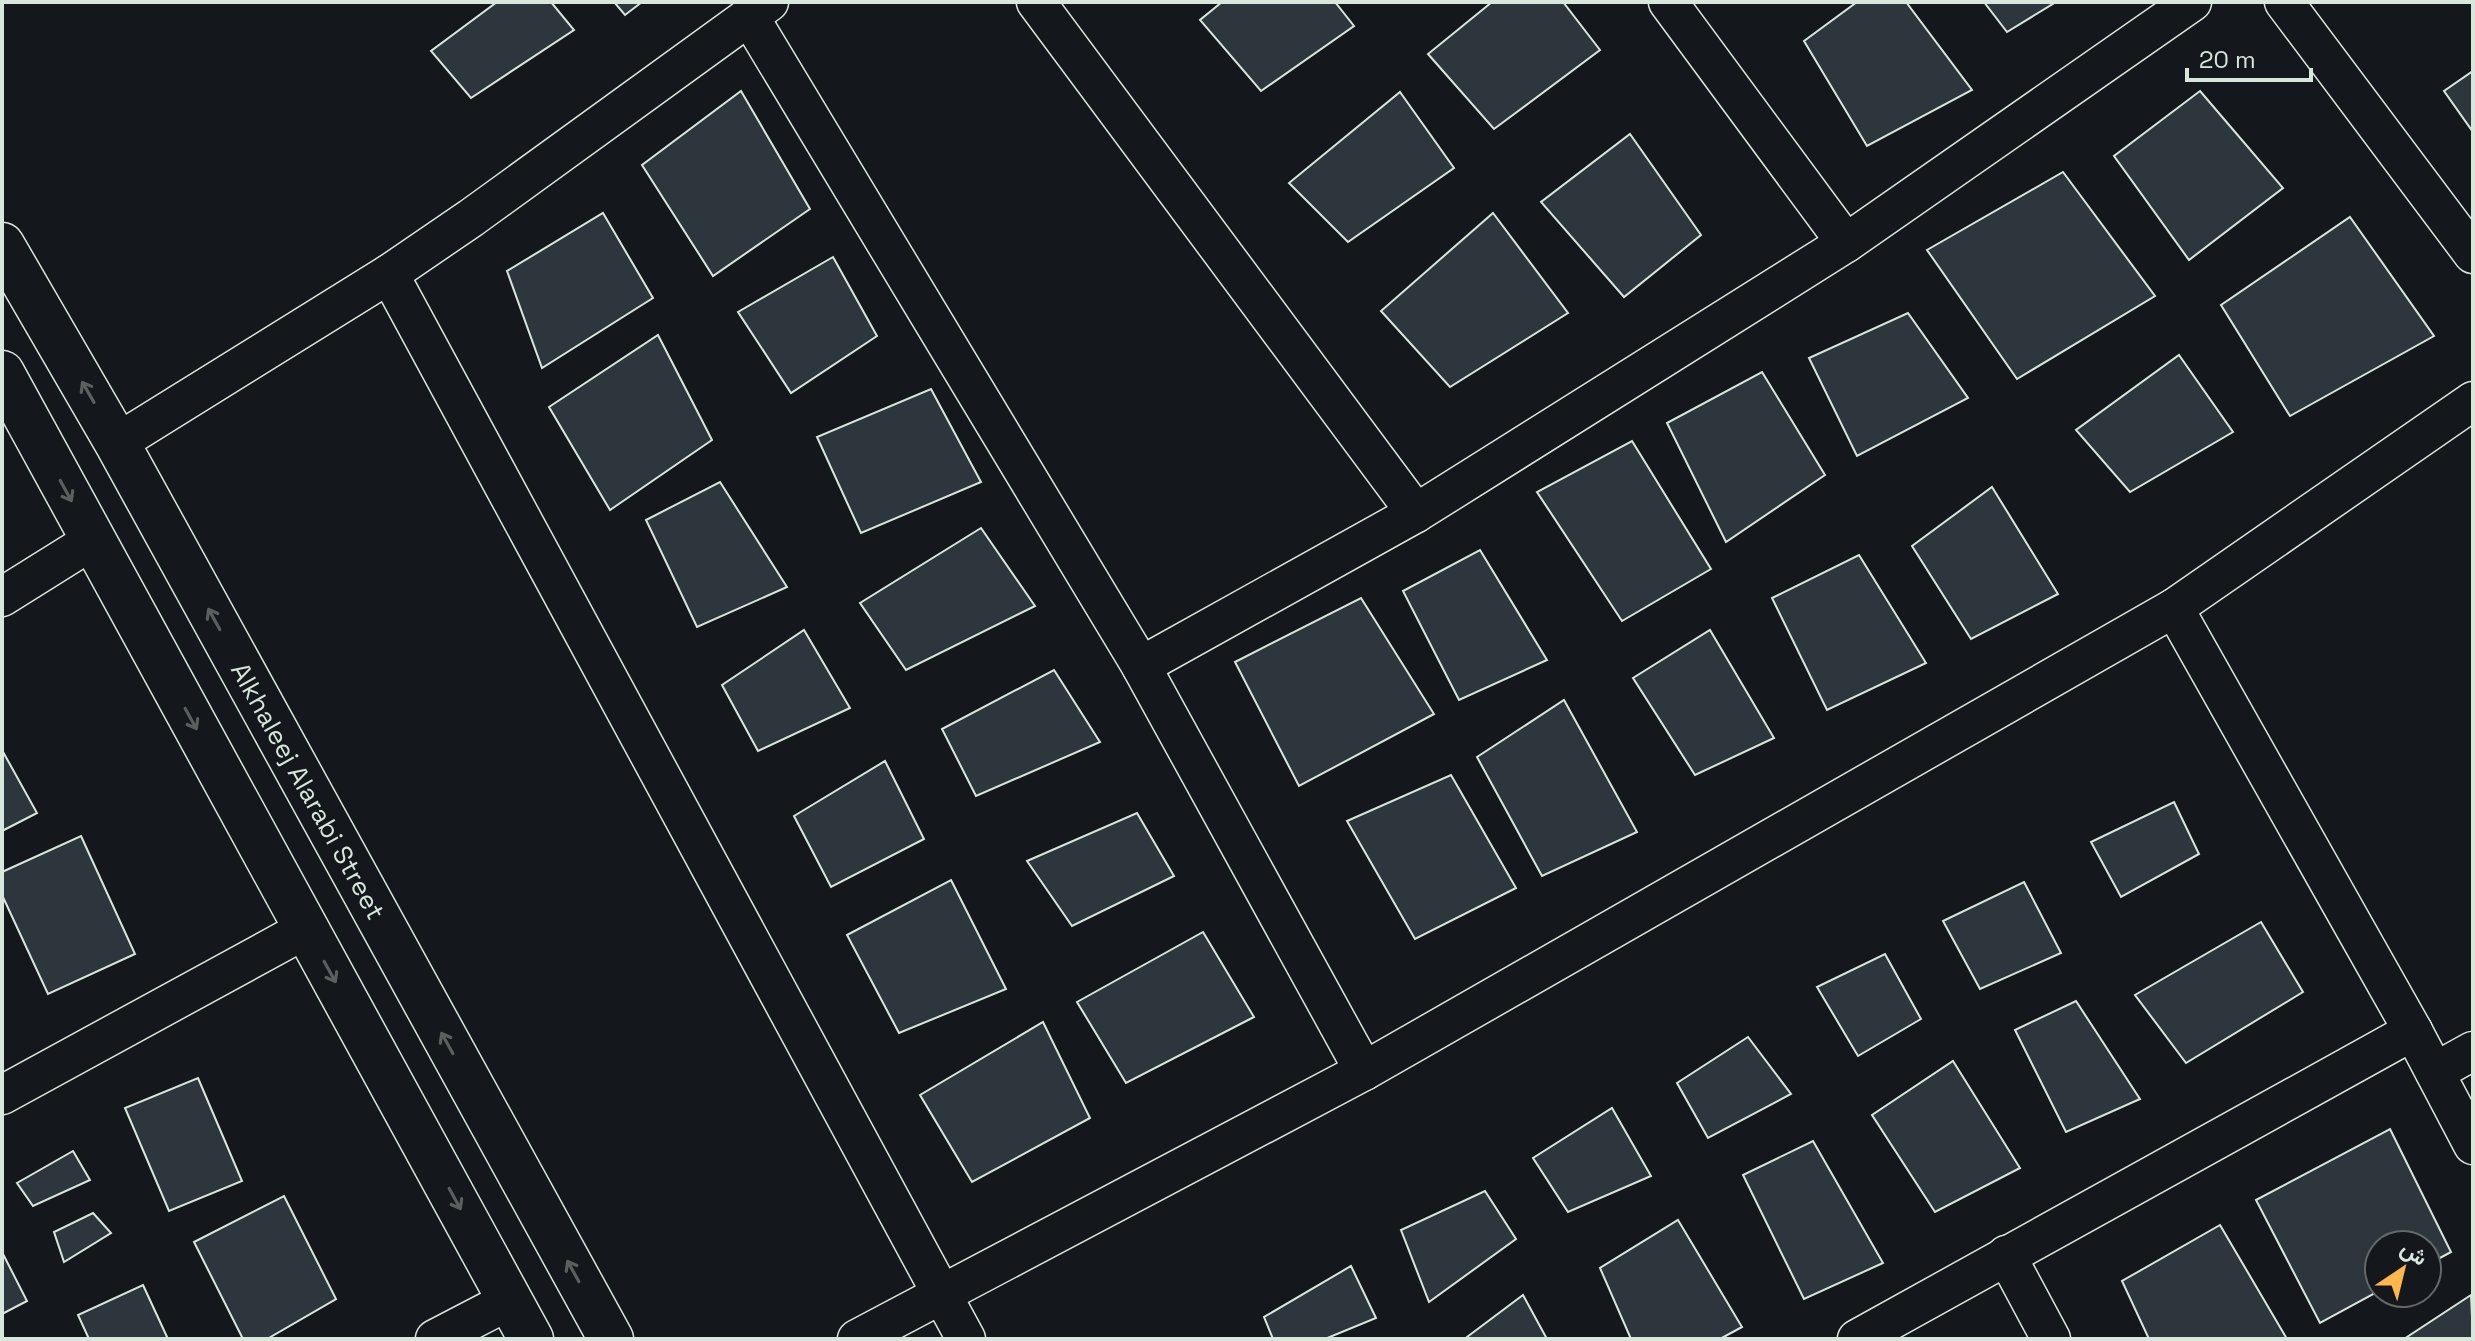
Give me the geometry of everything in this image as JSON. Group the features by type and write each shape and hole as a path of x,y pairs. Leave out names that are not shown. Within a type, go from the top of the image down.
{"main road":[{"name":"Alkhaleej Alarabi Street","path":"2,245 117,443 611,1339"},
{"path":"2,373 531,1339"}],"street":[{"path":"1036,2 1416,513"},
{"path":"1668,2 1846,243"},
{"path":"1141,666 1416,513 1846,243 2192,2"},
{"path":"2284,2 2473,254"},
{"path":"117,443 389,274 759,9 1141,666 1364,1071"},
{"path":"389,274 966,1339"},
{"path":"857,1339 1364,1071 2174,608 2473,402"},
{"path":"2,597 93,540"},
{"path":"2174,608 2413,1031 2473,1145"},
{"path":"2,1095 306,929"},
{"path":"1857,1339 2413,1031"},
{"path":"2435,1072 2473,1051"},
{"path":"2006,1255 2051,1339"},
{"path":"435,1339 510,1300"}],"building":[{"path":"497,2 551,2 574,30 471,98 431,51"},
{"path":"614,2 642,2 625,15"},
{"path":"1222,2 1335,2 1354,26 1261,91 1200,20"},
{"path":"1492,2 1563,2 1600,50 1494,129 1428,54"},
{"path":"1857,2 1906,2 1972,90 1867,146 1804,41"},
{"path":"1984,2 2056,2 2007,32"},
{"path":"2473,71 2473,132 2444,91"},
{"path":"741,91 810,209 713,276 642,165"},
{"path":"2200,91 2283,188 2189,260 2114,156"},
{"path":"1400,92 1454,168 1348,242 1289,183"},
{"path":"1630,134 1701,235 1624,297 1541,202"},
{"path":"2063,172 2155,296 2017,379 1927,250"},
{"path":"603,213 653,298 542,368 507,271"},
{"path":"1493,213 1568,313 1450,387 1381,311"},
{"path":"2350,217 2434,336 2290,416 2221,305"},
{"path":"833,257 877,336 791,393 738,312"},
{"path":"1908,313 1968,398 1857,456 1809,358"},
{"path":"658,335 712,440 610,510 549,407"},
{"path":"2179,355 2233,432 2130,492 2076,430"},
{"path":"1762,372 1825,475 1726,542 1667,423"},
{"path":"931,389 981,482 861,533 817,437"},
{"path":"1632,441 1711,569 1622,621 1537,492"},
{"path":"720,482 787,587 697,627 646,520"},
{"path":"1992,487 2058,594 1971,639 1912,546"},
{"path":"981,528 1035,606 906,670 860,603"},
{"path":"1480,550 1547,660 1459,700 1403,591"},
{"path":"1859,555 1926,663 1827,710 1772,598"},
{"path":"1361,598 1434,714 1299,786 1235,662"},
{"path":"804,630 850,708 758,751 722,685"},
{"path":"1710,630 1774,738 1695,775 1633,678"},
{"path":"1054,670 1100,742 976,796 942,729"},
{"path":"1564,700 1637,832 1542,876 1477,757"},
{"path":"2,750 37,813 2,831"},
{"path":"885,761 924,839 831,887 794,816"},
{"path":"1451,775 1516,888 1415,939 1347,821"},
{"path":"2174,802 2199,854 2121,897 2091,842"},
{"path":"1137,813 1174,876 1072,926 1027,861"},
{"path":"81,836 135,954 48,994 2,895 2,872"},
{"path":"951,880 1006,989 899,1033 847,935"},
{"path":"2024,882 2061,953 1980,989 1943,921"},
{"path":"2261,922 2303,992 2186,1063 2135,995"},
{"path":"1203,932 1254,1017 1126,1083 1077,1002"},
{"path":"1885,954 1921,1019 1858,1056 1817,987"},
{"path":"2076,1001 2140,1099 2066,1132 2015,1030"},
{"path":"1043,1022 1090,1118 972,1182 920,1095"},
{"path":"1748,1037 1791,1094 1708,1138 1677,1083"},
{"path":"1953,1061 2020,1168 1935,1212 1872,1115"},
{"path":"198,1078 242,1181 169,1211 125,1108"},
{"path":"1612,1108 1651,1176 1568,1212 1533,1158"},
{"path":"2390,1129 2440,1229 2363,1229 2363,1300 2320,1323 2256,1200"},
{"path":"1813,1141 1883,1263 1804,1299 1743,1175"},
{"path":"73,1151 90,1180 33,1206 17,1183"},
{"path":"1485,1191 1516,1239 1429,1302 1401,1230"},
{"path":"284,1196 336,1299 267,1339 243,1339 194,1242"},
{"path":"93,1213 111,1233 64,1262 54,1232"},
{"path":"1678,1220 1742,1327 1720,1339 1631,1339 1600,1268"},
{"path":"2220,1225 2287,1339 2149,1339 2122,1281"},
{"path":"2443,1236 2451,1252 2443,1256"},
{"path":"2,1252 27,1301 2,1314"},
{"path":"1351,1266 1376,1318 1325,1339 1273,1339 1264,1317"},
{"path":"143,1285 168,1339 89,1339 78,1315"},
{"path":"1523,1295 1547,1339 1468,1339 1467,1337"},
{"path":"2471,1295 2473,1339 2404,1339"}]}
